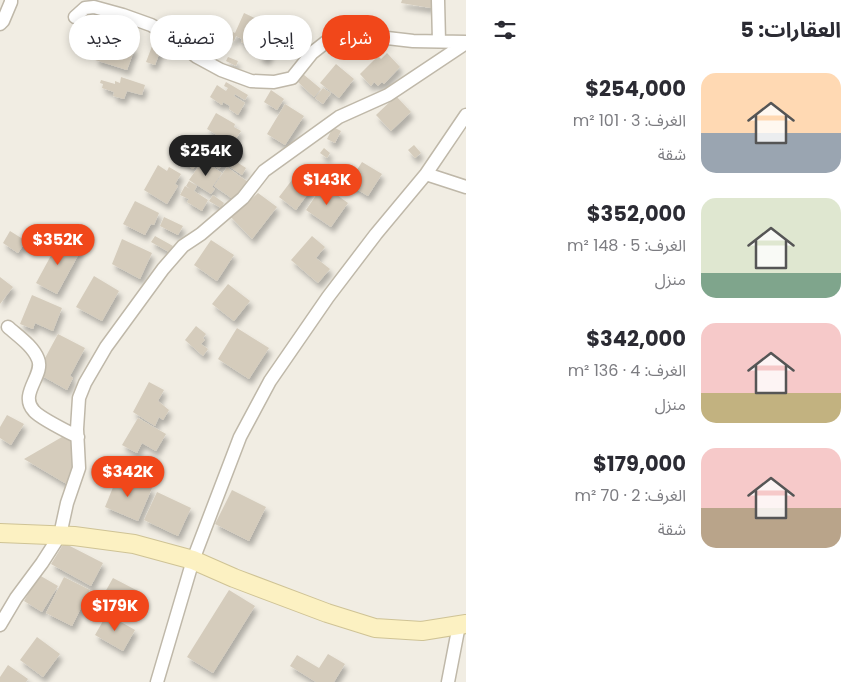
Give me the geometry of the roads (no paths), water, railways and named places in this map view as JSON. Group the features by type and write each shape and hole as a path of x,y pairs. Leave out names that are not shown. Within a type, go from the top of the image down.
{"street":[{"path":"0,24 11,0"},
{"path":"438,0 439,41"},
{"path":"77,15 85,8 94,7 119,15"},
{"path":"140,22 151,25 170,36 197,58 220,70 251,81 274,82 292,78 312,53 326,42 342,38 466,42"},
{"path":"0,625 16,598 42,564 60,535 67,503 79,468 79,398 85,383 106,347 163,269 183,246 201,234 243,198 264,171 339,117 388,95 466,42"},
{"path":"157,682 193,560 240,436 270,381 328,297 376,234 426,174 466,115"},
{"path":"426,174 466,187"},
{"path":"8,328 34,352 39,360 40,366 29,399 34,411 78,437"},
{"path":"0,533 60,535 134,544 193,560 327,614 375,628 422,631 463,625 448,682"}]}
